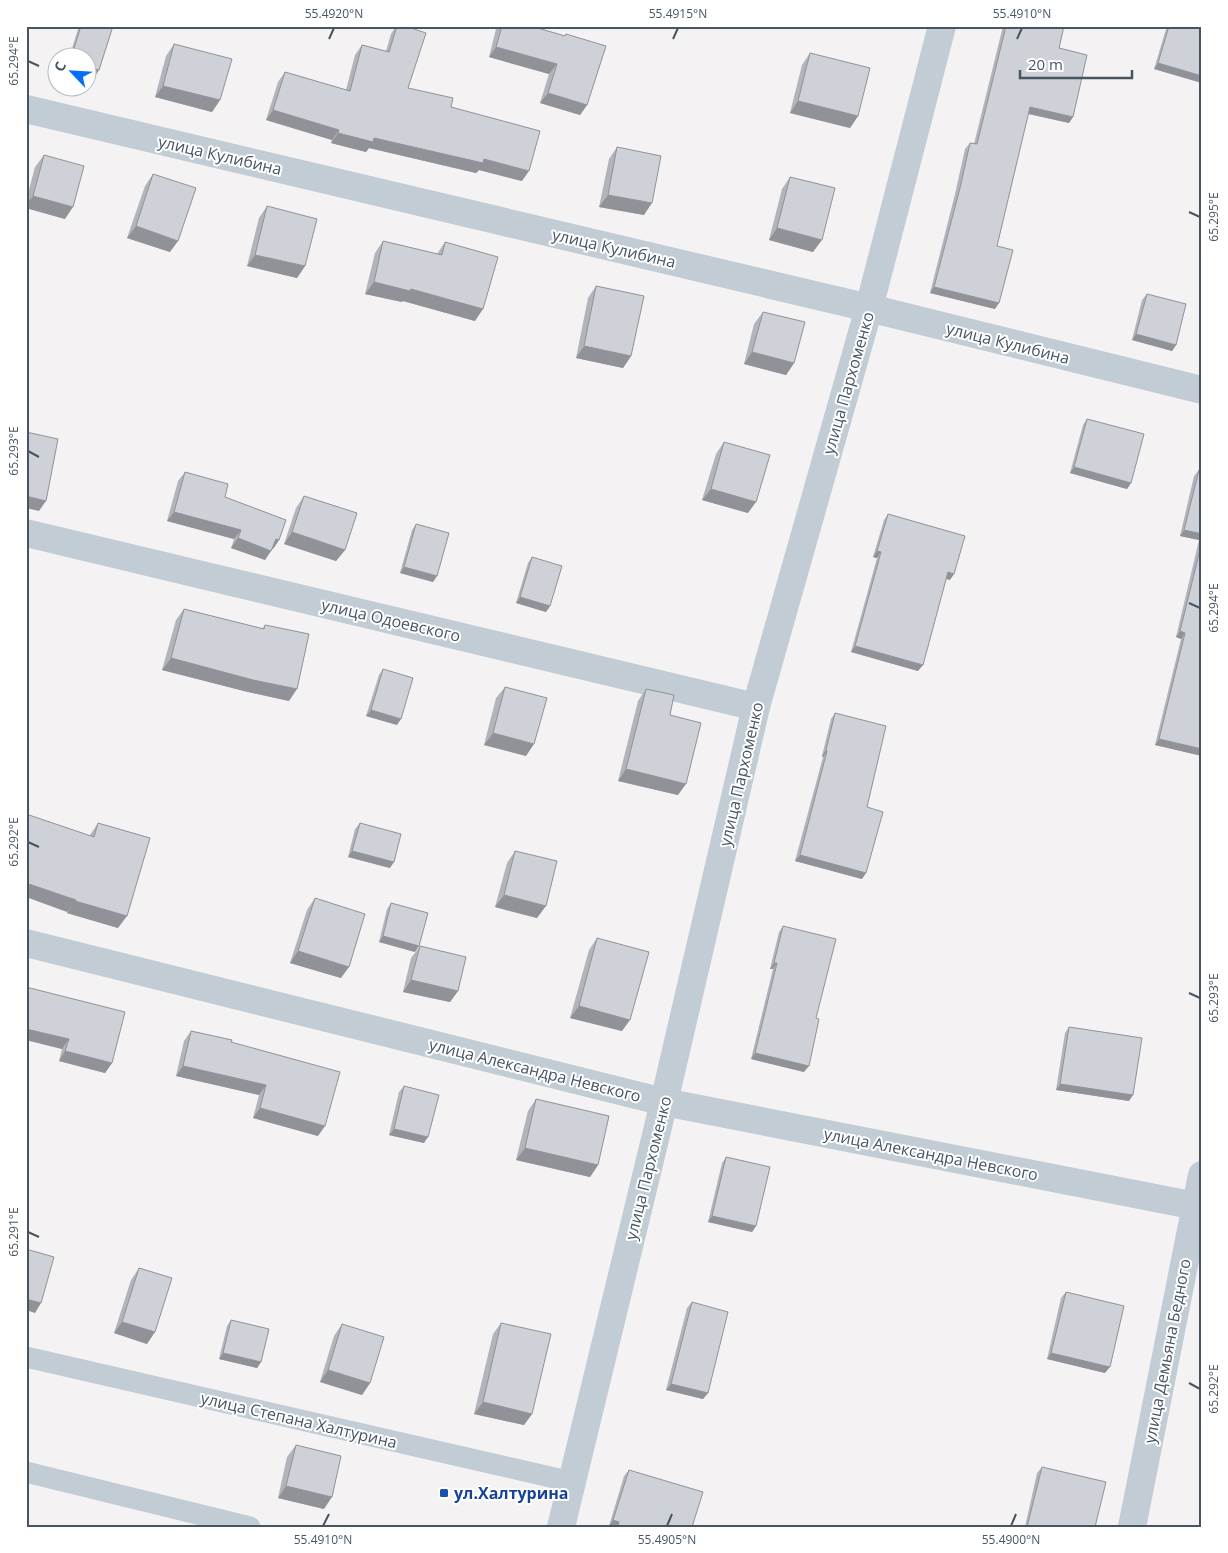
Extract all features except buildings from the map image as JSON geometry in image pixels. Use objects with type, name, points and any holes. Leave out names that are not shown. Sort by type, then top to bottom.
[{"type":"street","name":"улица Пархоменко","points":[[561,1527],[664,1102],[756,707],[869,308],[942,26]]},
{"type":"street","name":"улица Кулибина","points":[[26,109],[869,308],[1202,390]]},
{"type":"street","name":"улица Одоевского","points":[[26,533],[756,707]]},
{"type":"street","name":"улица Александра Невского","points":[[26,943],[664,1102],[1196,1206]]},
{"type":"street","name":"улица Демьяна Бедного","points":[[1132,1527],[1202,1175]]},
{"type":"lane","name":"улица Степана Халтурина","points":[[26,1358],[572,1482]]},
{"type":"lane","points":[[26,1472],[250,1527]]},
{"type":"place","name":"ул.Халтурина","points":[[444,1493]]}]
